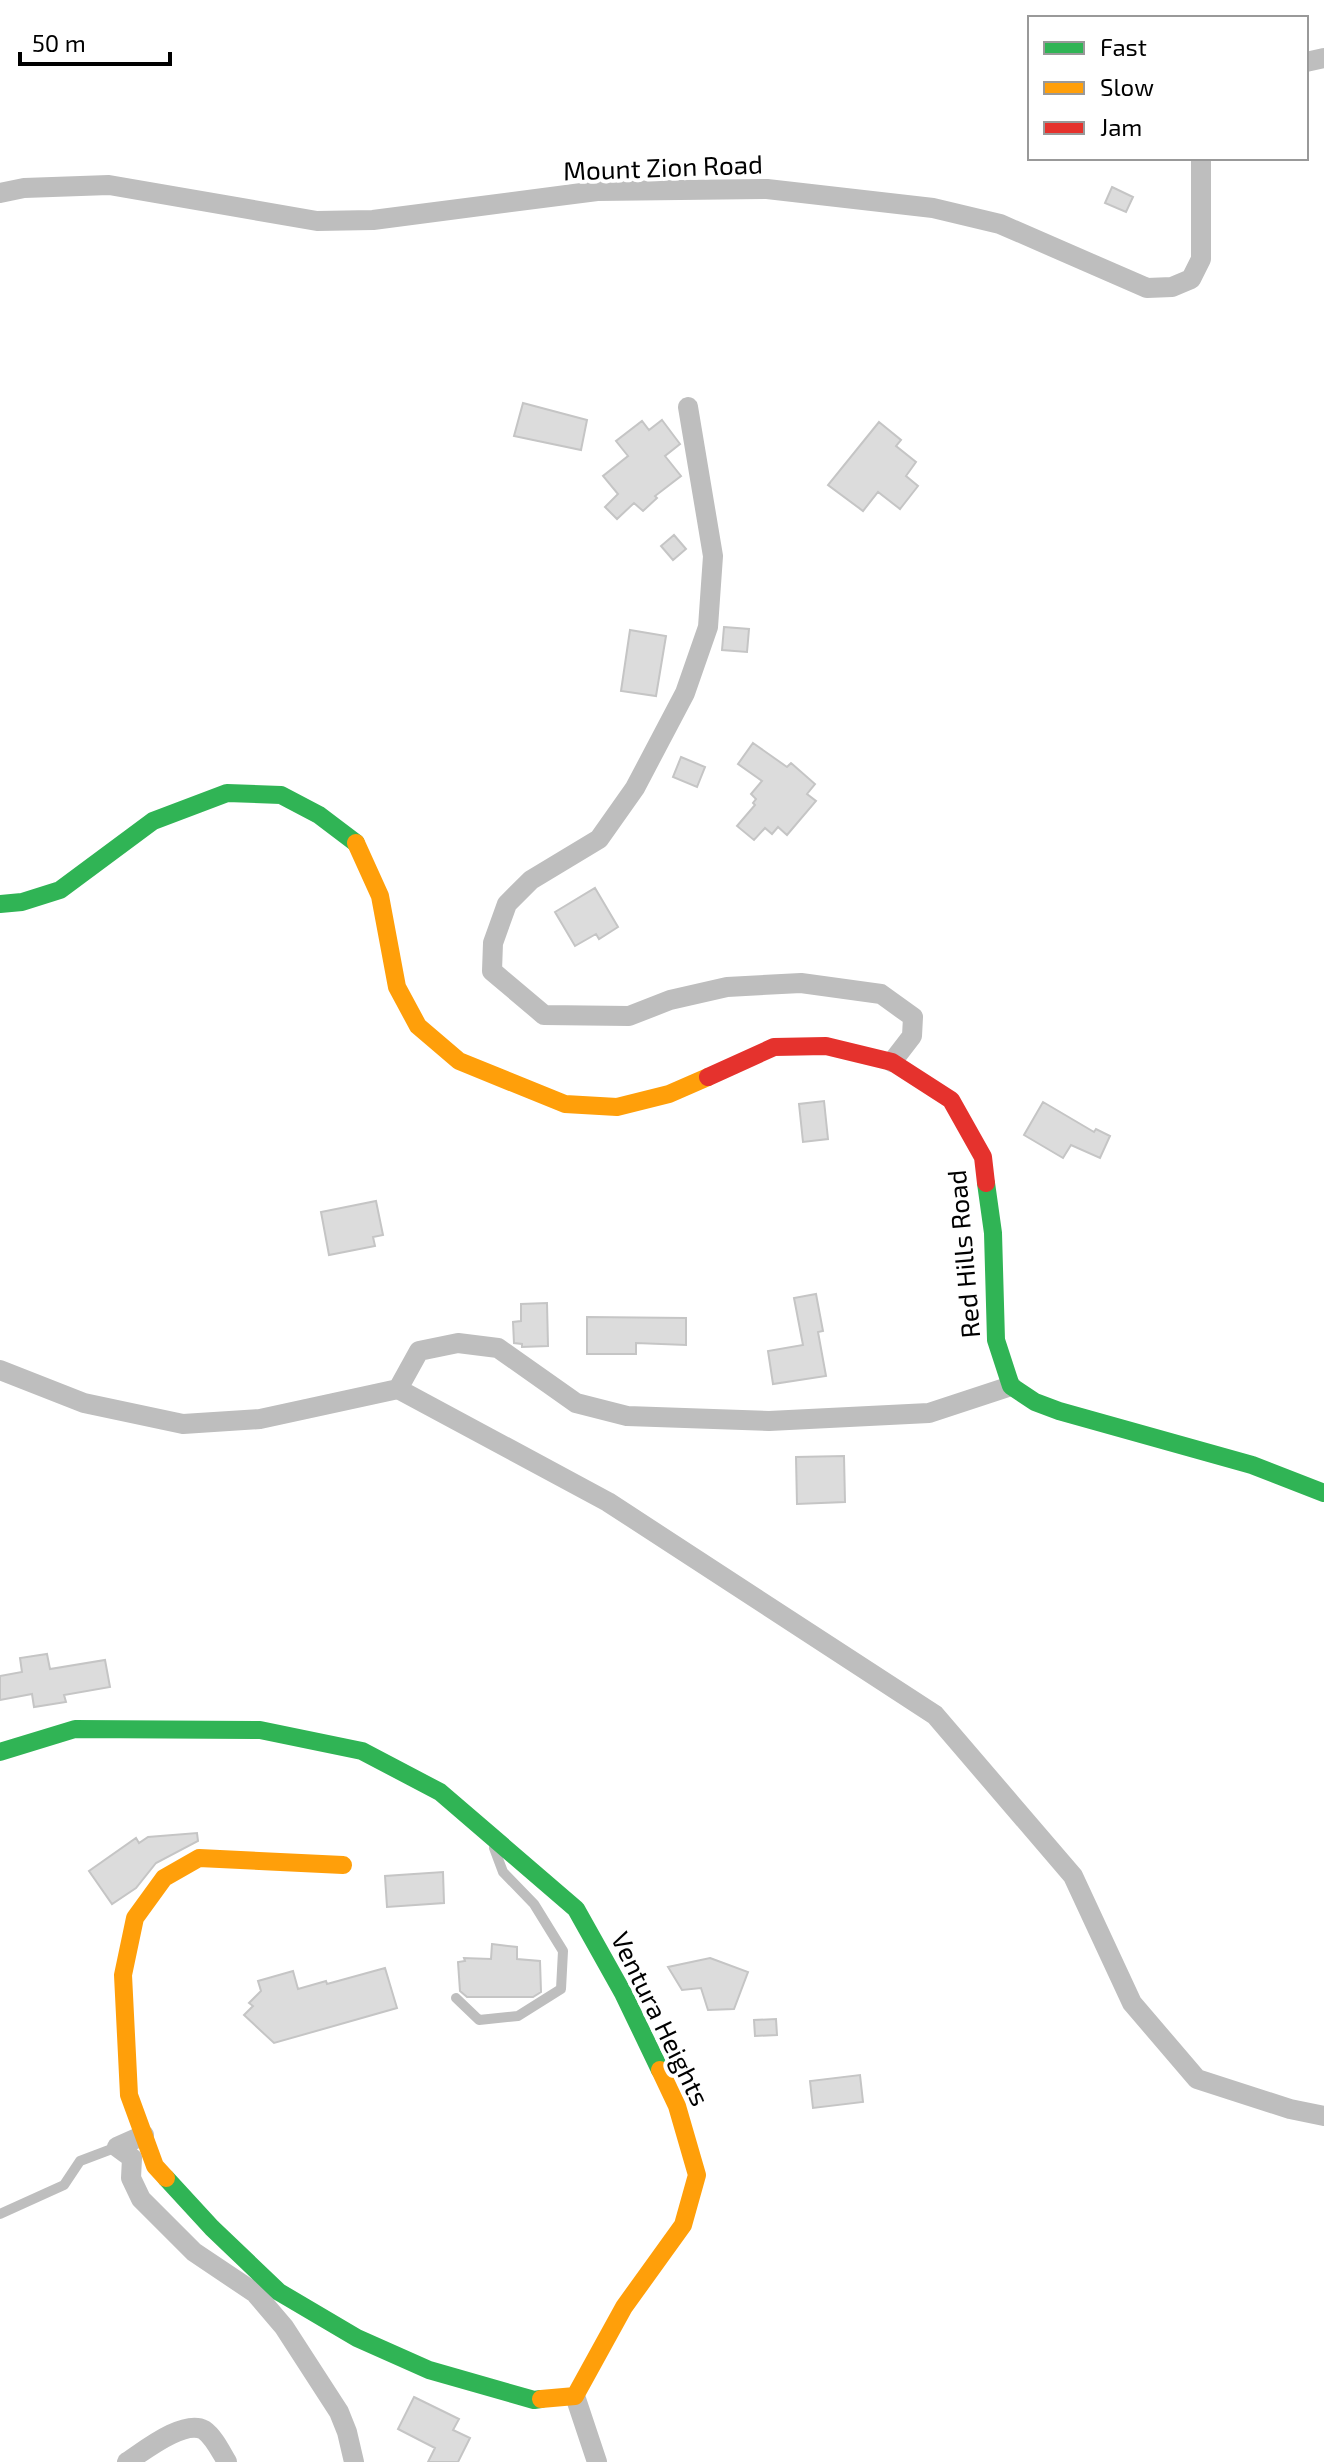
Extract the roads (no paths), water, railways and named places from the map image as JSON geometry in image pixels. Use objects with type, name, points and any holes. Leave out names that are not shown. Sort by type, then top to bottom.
[{"type":"street","name":"Mount Zion Road","points":[[0,193],[24,188],[109,185],[317,221],[373,220],[597,191],[767,189],[933,208],[1000,224],[1147,288],[1172,287],[1191,279],[1201,259],[1201,160]]},
{"type":"street","points":[[688,407],[713,556],[708,627],[685,693],[635,788],[599,839],[531,880],[507,904],[493,943],[492,971],[544,1015],[629,1016],[670,1000],[727,987],[801,983],[881,994],[913,1017],[912,1036],[892,1062]]},
{"type":"street","name":"Red Hills Road","points":[[0,904],[22,902],[60,890],[153,821],[227,793],[281,795],[319,815],[358,845],[380,896],[397,987],[418,1026],[459,1061],[565,1104],[617,1107],[669,1094],[774,1047],[826,1046],[892,1062],[951,1100],[983,1157],[993,1233],[996,1340],[1011,1386]]},
{"type":"street","points":[[398,1389],[419,1351],[458,1343],[498,1348],[576,1403],[627,1416],[769,1421],[929,1413],[1011,1386],[1035,1402],[1059,1411],[1252,1465],[1324,1493]]},
{"type":"street","points":[[0,1370],[84,1403],[183,1424],[260,1419],[398,1389],[608,1502],[935,1715],[1073,1876],[1132,2003],[1197,2079],[1290,2109],[1324,2116]]},
{"type":"street","name":"Ventura Heights","points":[[0,1752],[75,1729],[260,1730],[362,1751],[440,1792],[576,1909],[623,1993],[677,2106],[697,2175],[683,2225],[624,2307],[575,2396]]},
{"type":"street","points":[[343,1865],[199,1858],[164,1878],[135,1918],[123,1975],[129,2095],[155,2166],[212,2228],[279,2292],[357,2338],[429,2370],[534,2400],[575,2396],[597,2462]]},
{"type":"street","points":[[144,2135],[117,2147],[132,2158],[131,2178],[141,2199],[194,2252],[255,2293],[284,2327],[339,2412],[354,2462]]},
{"type":"street","points":[[127,2462],[166,2437],[186,2428],[199,2428],[207,2432],[227,2462]]},
{"type":"lane","points":[[456,1998],[479,2020],[518,2016],[561,1989],[563,1951],[534,1904],[503,1872],[487,1831]]},
{"type":"lane","points":[[0,2214],[64,2185],[80,2161],[117,2147]]}]
